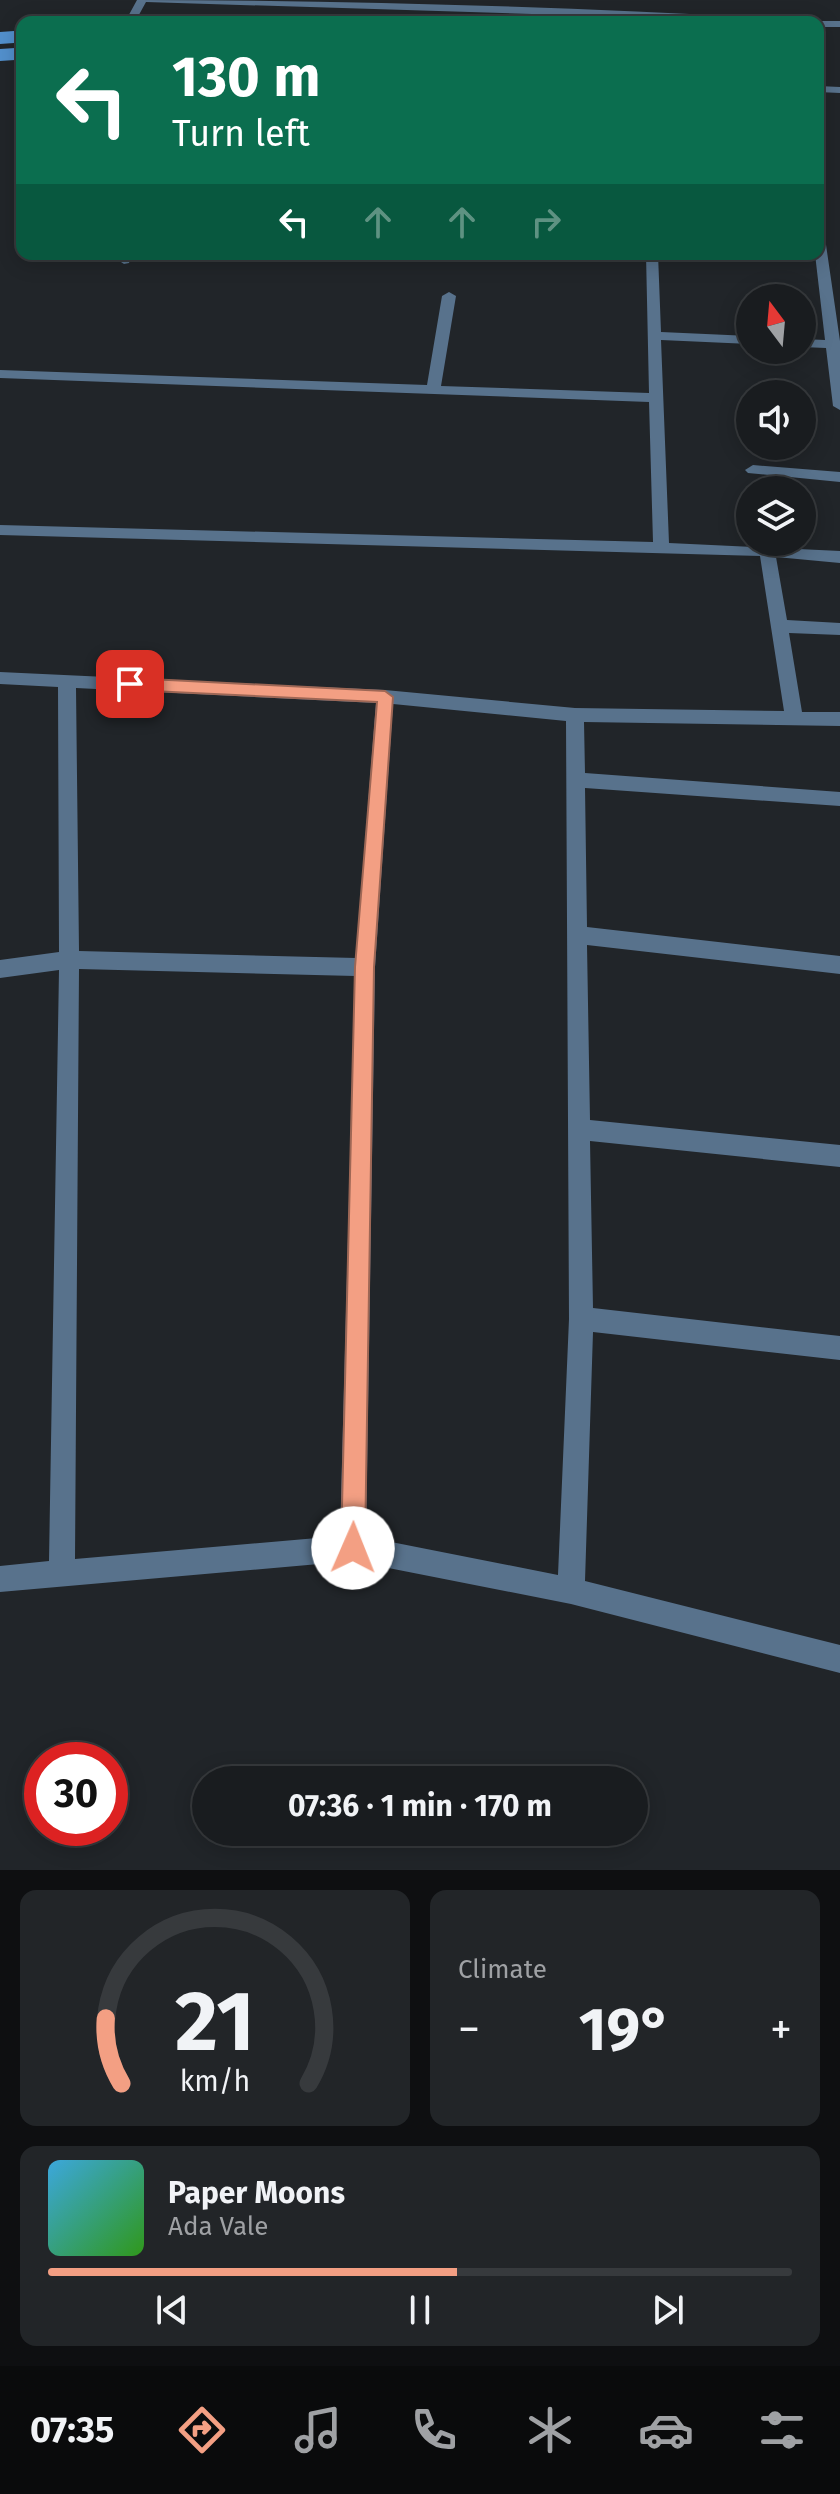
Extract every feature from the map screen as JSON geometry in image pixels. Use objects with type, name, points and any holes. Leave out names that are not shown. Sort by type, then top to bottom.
[{"type":"street","points":[[145,0],[485,16],[544,6],[627,16]]},
{"type":"street","points":[[824,253],[840,406]]},
{"type":"street","points":[[652,260],[661,548]]},
{"type":"street","points":[[433,390],[449,296]]},
{"type":"street","points":[[656,336],[736,339]]},
{"type":"street","points":[[816,344],[836,345]]},
{"type":"street","points":[[0,374],[656,398]]},
{"type":"street","points":[[753,470],[840,477]]},
{"type":"street","points":[[0,530],[736,550]]},
{"type":"street","points":[[816,555],[840,557]]},
{"type":"street","points":[[768,556],[794,717]]},
{"type":"street","points":[[779,626],[840,629]]},
{"type":"street","points":[[0,678],[385,697],[575,715],[840,719]]},
{"type":"street","points":[[62,1574],[69,960],[67,681]]},
{"type":"street","points":[[353,1548],[365,967],[385,697]]},
{"type":"street","points":[[571,1591],[581,1319],[575,715]]},
{"type":"street","points":[[576,780],[840,799]]},
{"type":"street","points":[[577,935],[840,965]]},
{"type":"street","points":[[0,969],[69,960],[365,967]]},
{"type":"street","points":[[579,1129],[840,1156]]},
{"type":"street","points":[[581,1319],[840,1348]]},
{"type":"street","points":[[0,1579],[353,1548],[571,1591],[840,1659]]},
{"type":"building","points":[[14,31],[14,43],[0,44],[0,32]]},
{"type":"building","points":[[15,48],[15,60],[0,61],[0,49]]},
{"type":"route","points":[[130,684],[385,697],[365,967],[353,1548]]}]
